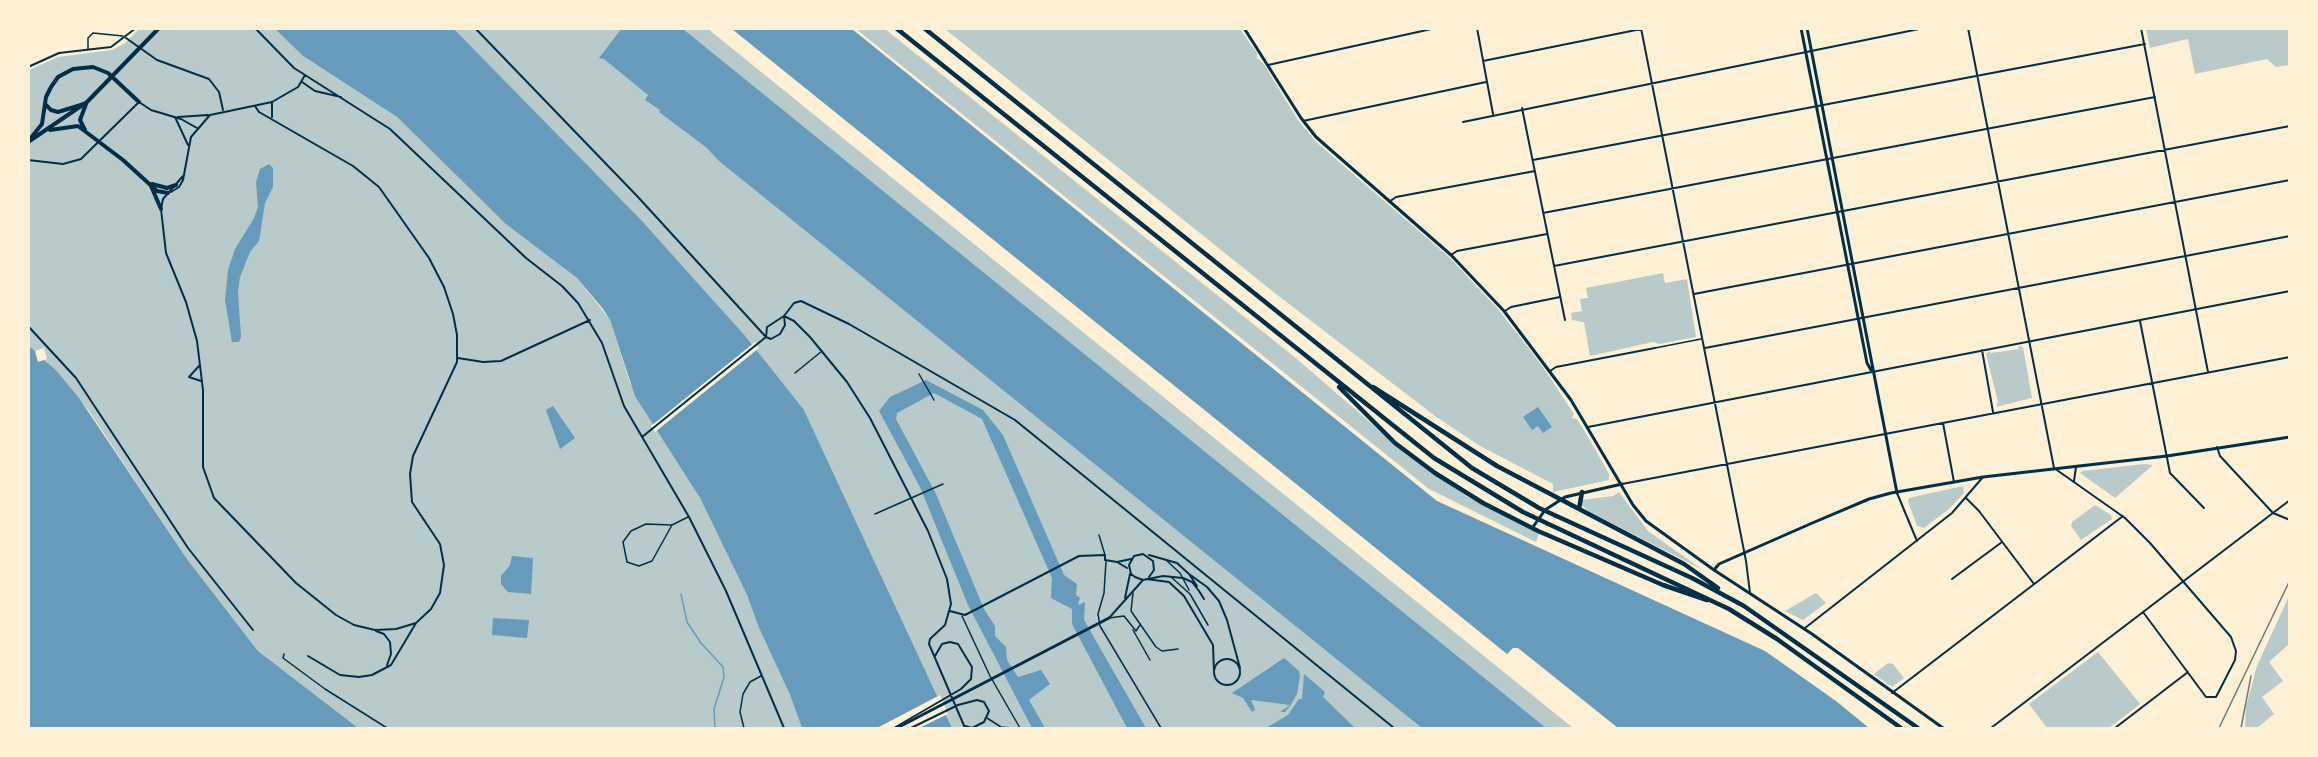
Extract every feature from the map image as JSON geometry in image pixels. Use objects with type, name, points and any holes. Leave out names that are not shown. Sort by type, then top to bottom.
[{"type":"highway","points":[[896,28],[1434,458],[1532,516],[1721,605],[1777,639],[1901,729]]},
{"type":"highway","points":[[924,28],[1472,468],[1539,508],[1692,578],[1737,602]]},
{"type":"highway","points":[[1323,370],[1391,439],[1426,466],[1477,499],[1533,528],[1663,585],[1721,605]]},
{"type":"highway","points":[[1359,378],[1497,466],[1684,564],[1918,729]]},
{"type":"highway","points":[[1579,509],[1582,492]]},
{"type":"main road","points":[[28,141],[48,131],[87,102],[159,28]]},
{"type":"main road","points":[[28,141],[42,126],[45,103],[51,87],[63,74],[78,67],[99,68],[111,75],[139,102]]},
{"type":"main road","points":[[45,103],[51,110],[58,112],[87,102]]},
{"type":"main road","points":[[86,130],[80,120],[87,102]]},
{"type":"main road","points":[[48,131],[74,124],[86,130],[157,191],[168,193]]},
{"type":"main road","points":[[149,183],[167,188],[176,185]]},
{"type":"main road","points":[[149,183],[161,209]]},
{"type":"street","points":[[28,66],[60,53],[111,47],[126,38],[136,28]]},
{"type":"street","points":[[255,28],[305,75],[390,129],[526,258],[566,290],[590,320],[605,350],[621,399],[689,517],[726,591],[784,729]]},
{"type":"street","points":[[476,28],[638,197],[766,338]]},
{"type":"street","points":[[1244,28],[1303,121],[1323,145],[1451,255],[1504,312],[1550,370],[1648,523],[1804,629],[1943,729]]},
{"type":"street","points":[[1268,65],[1436,28]]},
{"type":"street","points":[[1477,28],[1493,114]]},
{"type":"street","points":[[1483,61],[1646,28]]},
{"type":"street","points":[[1802,28],[1867,363],[1872,370]]},
{"type":"street","points":[[1808,28],[1873,362],[1872,370],[1884,433],[1897,493],[1917,541]]},
{"type":"street","points":[[1463,122],[1522,108],[1924,28]]},
{"type":"street","points":[[1968,28],[2054,468],[2122,516],[2183,581],[2231,637],[2235,660],[2219,693],[2211,699],[2206,697],[2143,612]]},
{"type":"street","points":[[2141,28],[2208,372]]},
{"type":"street","points":[[1641,29],[1745,554],[1750,593]]},
{"type":"street","points":[[88,49],[88,38],[93,33],[126,38],[157,60],[209,78],[219,92],[223,110]]},
{"type":"street","points":[[1533,160],[2145,44]]},
{"type":"street","points":[[175,117],[210,115],[223,110],[272,102],[302,81],[305,75]]},
{"type":"street","points":[[302,81],[319,92],[344,98]]},
{"type":"street","points":[[1303,121],[1486,82]]},
{"type":"street","points":[[319,92],[322,84]]},
{"type":"street","points":[[1543,213],[2155,97]]},
{"type":"street","points":[[28,160],[63,164],[81,159],[139,102],[197,129]]},
{"type":"street","points":[[272,102],[270,111],[272,118]]},
{"type":"street","points":[[255,106],[353,166],[387,197],[429,258],[444,287],[455,324],[458,358],[424,430],[411,464],[409,482],[412,502],[440,544],[444,565],[440,593],[431,609],[416,623],[391,665],[387,665],[372,675],[351,677],[334,673],[308,656]]},
{"type":"street","points":[[1522,108],[1565,320]]},
{"type":"street","points":[[168,193],[179,187],[189,147],[197,129],[210,115]]},
{"type":"street","points":[[175,117],[189,147]]},
{"type":"street","points":[[1554,266],[2289,126]]},
{"type":"street","points":[[1389,202],[1396,196],[1535,171]]},
{"type":"street","points":[[183,176],[168,193],[161,209],[166,253],[191,316],[200,364],[203,467],[214,498],[312,597],[346,621],[384,634],[390,642],[391,650],[387,665]]},
{"type":"street","points":[[1694,294],[2289,180]]},
{"type":"street","points":[[1451,255],[1457,251],[1548,234]]},
{"type":"street","points":[[1705,348],[2289,236]]},
{"type":"street","points":[[1588,427],[1872,370],[2289,291]]},
{"type":"street","points":[[1504,312],[1511,307],[1560,297]]},
{"type":"street","points":[[766,338],[767,327],[784,316],[798,301],[830,314],[1015,420],[1395,729]]},
{"type":"street","points":[[642,437],[761,341],[780,334],[785,325],[784,316]]},
{"type":"street","points":[[784,316],[802,328],[822,351],[870,418],[914,498],[947,579],[950,611],[945,625],[929,641],[934,659],[965,729]]},
{"type":"street","points":[[458,358],[483,362],[501,361],[590,320]]},
{"type":"street","points":[[2139,320],[2170,473],[2204,508]]},
{"type":"street","points":[[28,326],[76,378],[188,548],[253,630]]},
{"type":"street","points":[[1550,370],[1703,339]]},
{"type":"street","points":[[1982,350],[1993,412]]},
{"type":"street","points":[[795,373],[822,351]]},
{"type":"street","points":[[1533,528],[1543,513],[1560,499],[1582,492],[2289,357]]},
{"type":"street","points":[[200,364],[189,377],[202,381]]},
{"type":"street","points":[[919,374],[934,400]]},
{"type":"street","points":[[1943,422],[1954,482]]},
{"type":"street","points":[[1714,570],[1719,564],[1869,499],[1983,477],[2167,456],[2289,437]]},
{"type":"street","points":[[2217,447],[2220,456],[2272,513],[2289,520]]},
{"type":"street","points":[[2074,481],[2073,472],[2078,466]]},
{"type":"street","points":[[1804,629],[1917,541],[1966,498],[1983,477]]},
{"type":"street","points":[[875,514],[943,484]]},
{"type":"street","points":[[1966,498],[2034,584]]},
{"type":"street","points":[[1991,729],[2289,500]]},
{"type":"street","points":[[1892,693],[2122,516]]},
{"type":"street","points":[[672,525],[652,561],[639,566],[627,562],[623,542],[631,531],[646,524],[672,525],[689,517]]},
{"type":"street","points":[[1100,535],[1106,560],[1104,593],[1098,614],[1100,626],[1161,729]]},
{"type":"street","points":[[1952,579],[2002,542]]},
{"type":"street","points":[[1117,562],[1131,559],[1138,554],[1162,557],[1177,563],[1213,593],[1224,610],[1240,668],[1239,679],[1230,685],[1219,683],[1214,672],[1213,645],[1184,596],[1169,582],[1131,574]]},
{"type":"street","points":[[950,611],[963,615],[1083,555],[1105,555]]},
{"type":"street","points":[[895,729],[1108,618],[1146,578],[1154,565],[1147,555]]},
{"type":"street","points":[[1162,557],[1183,578],[1208,625]]},
{"type":"street","points":[[1124,601],[1131,574],[1129,569],[1131,559]]},
{"type":"street","points":[[1106,560],[1117,562],[1129,569]]},
{"type":"street","points":[[1189,574],[1204,599]]},
{"type":"street","points":[[1146,578],[1162,576],[1183,578],[1192,582],[1199,591]]},
{"type":"street","points":[[1162,576],[1177,580],[1190,594]]},
{"type":"street","points":[[1135,589],[1130,607],[1140,624],[1159,650],[1178,649]]},
{"type":"street","points":[[963,615],[990,676],[1020,729]]},
{"type":"street","points":[[1108,618],[1127,618],[1150,660]]},
{"type":"street","points":[[375,630],[396,629],[416,623]]},
{"type":"street","points":[[1133,629],[1139,630],[1140,624]]},
{"type":"street","points":[[895,729],[965,687],[972,676],[969,661],[960,646],[950,642],[940,646],[934,659]]},
{"type":"street","points":[[284,654],[283,658],[325,689],[387,729]]},
{"type":"street","points":[[1214,672],[1219,662],[1227,658],[1235,661],[1240,668]]},
{"type":"street","points":[[2115,729],[2188,672]]},
{"type":"street","points":[[744,729],[740,712],[743,694],[750,682],[762,676]]},
{"type":"street","points":[[911,729],[967,702],[981,701],[987,707],[987,718]]},
{"type":"street","points":[[962,723],[972,728],[987,718]]},
{"type":"street","points":[[987,718],[1001,727],[1012,729]]},
{"type":"shaded area","points":[[139,29],[275,29],[303,56],[397,117],[506,223],[577,278],[610,320],[630,383],[700,498],[747,595],[802,728],[357,728],[258,651],[187,559],[89,411],[56,370],[44,360],[47,359],[44,348],[35,351],[29,345],[29,70],[58,57],[112,50],[125,43]]},
{"type":"shaded area","points":[[454,29],[708,29],[1573,728],[952,728],[804,410],[538,115]]},
{"type":"shaded area","points":[[856,29],[885,29],[1297,359],[1403,451],[1466,496],[1539,534],[1536,542],[1429,489]]},
{"type":"shaded area","points":[[945,29],[1240,29],[1298,120],[1316,142],[1449,257],[1498,309],[1543,367],[1574,414],[1572,418],[1577,419],[1587,435],[1609,474],[1609,480],[1553,492],[1553,484],[1480,446],[1435,416],[1276,294]]},
{"type":"shaded area","points":[[2146,29],[2289,29],[2289,65],[2276,67],[2267,59],[2195,74],[2188,39],[2150,48]]},
{"type":"shaded area","points":[[1663,273],[1665,283],[1687,279],[1696,337],[1659,344],[1653,342],[1590,356],[1584,322],[1572,320],[1571,313],[1582,311],[1580,299],[1588,298],[1586,288]]},
{"type":"shaded area","points":[[2018,346],[2023,347],[2032,398],[1996,407],[1998,402],[1986,354],[1989,351],[1991,353],[2019,349]]},
{"type":"shaded area","points":[[2153,465],[2115,498],[2080,473],[2082,471]]},
{"type":"shaded area","points":[[1963,486],[1964,493],[1949,509],[1924,528],[1917,526],[1909,498]]},
{"type":"shaded area","points":[[1619,492],[1648,531],[1703,570],[1588,511],[1581,504],[1582,500],[1613,496]]},
{"type":"shaded area","points":[[2095,505],[2111,515],[2112,519],[2081,540],[2071,526],[2072,522]]},
{"type":"shaded area","points":[[1816,593],[1826,603],[1803,620],[1785,611]]},
{"type":"shaded area","points":[[2289,596],[2289,644],[2269,662],[2283,681],[2262,697],[2274,714],[2257,728],[2245,728],[2246,707],[2257,666]]},
{"type":"shaded area","points":[[2098,652],[2140,704],[2109,728],[2047,728],[2029,704]]},
{"type":"shaded area","points":[[1888,663],[1893,664],[1904,678],[1892,687],[1874,674]]},
{"type":"water","points":[[622,28],[683,29],[1546,728],[1422,728],[645,100],[648,95],[604,59],[599,58]]},
{"type":"water","points":[[275,29],[454,29],[641,220],[746,337],[804,410],[952,728],[802,728],[747,595],[700,498],[635,396],[610,320],[603,309],[577,278],[506,224],[397,117],[303,56]]},
{"type":"water","points":[[732,29],[852,29],[1437,501],[1765,651],[1836,701],[1869,728],[1618,728],[1518,648],[1513,648],[1507,654]]},
{"type":"water","points":[[269,164],[273,168],[273,187],[265,203],[259,241],[250,252],[240,277],[238,292],[241,337],[239,342],[232,342],[225,300],[228,270],[235,249],[258,207],[256,182],[260,169]]},
{"type":"water","points":[[28,345],[35,351],[38,362],[44,360],[56,370],[79,398],[187,559],[258,651],[358,728],[29,728]]},
{"type":"water","points":[[926,380],[983,410],[1003,435],[1064,575],[1077,584],[1076,595],[1080,598],[1078,605],[1085,602],[1084,620],[1146,728],[1127,728],[1072,624],[1072,609],[1051,598],[1052,578],[982,419],[934,393],[897,413],[896,419],[936,494],[984,609],[995,626],[995,636],[1006,647],[1007,660],[1018,677],[1041,670],[1050,684],[1029,700],[1045,728],[1032,728],[968,605],[920,487],[879,411],[890,397]]},
{"type":"water","points":[[553,406],[575,438],[560,449],[546,410]]},
{"type":"water","points":[[1538,407],[1552,427],[1543,433],[1538,426],[1532,430],[1523,417]]},
{"type":"water","points":[[512,556],[533,558],[531,594],[508,592],[501,584],[501,576],[510,565]]},
{"type":"water","points":[[493,618],[529,620],[527,638],[492,635]]},
{"type":"water","points":[[1284,658],[1299,671],[1300,676],[1297,694],[1290,706],[1285,712],[1280,712],[1290,705],[1251,700],[1255,710],[1252,712],[1243,698],[1232,693]]},
{"type":"water","points":[[1304,674],[1325,692],[1323,697],[1355,728],[1266,728],[1288,715],[1299,699],[1302,699]]},
{"type":"pier","points":[[755,342],[759,348],[655,432],[651,426]]},
{"type":"pier","points":[[940,695],[948,714],[919,728],[877,728]]},
{"type":"waterway","points":[[681,594],[687,622],[701,643],[723,667],[724,677],[714,709],[715,728]]},
{"type":"railway","points":[[2219,728],[2290,580]]},
{"type":"railway","points":[[2241,728],[2251,676]]}]
